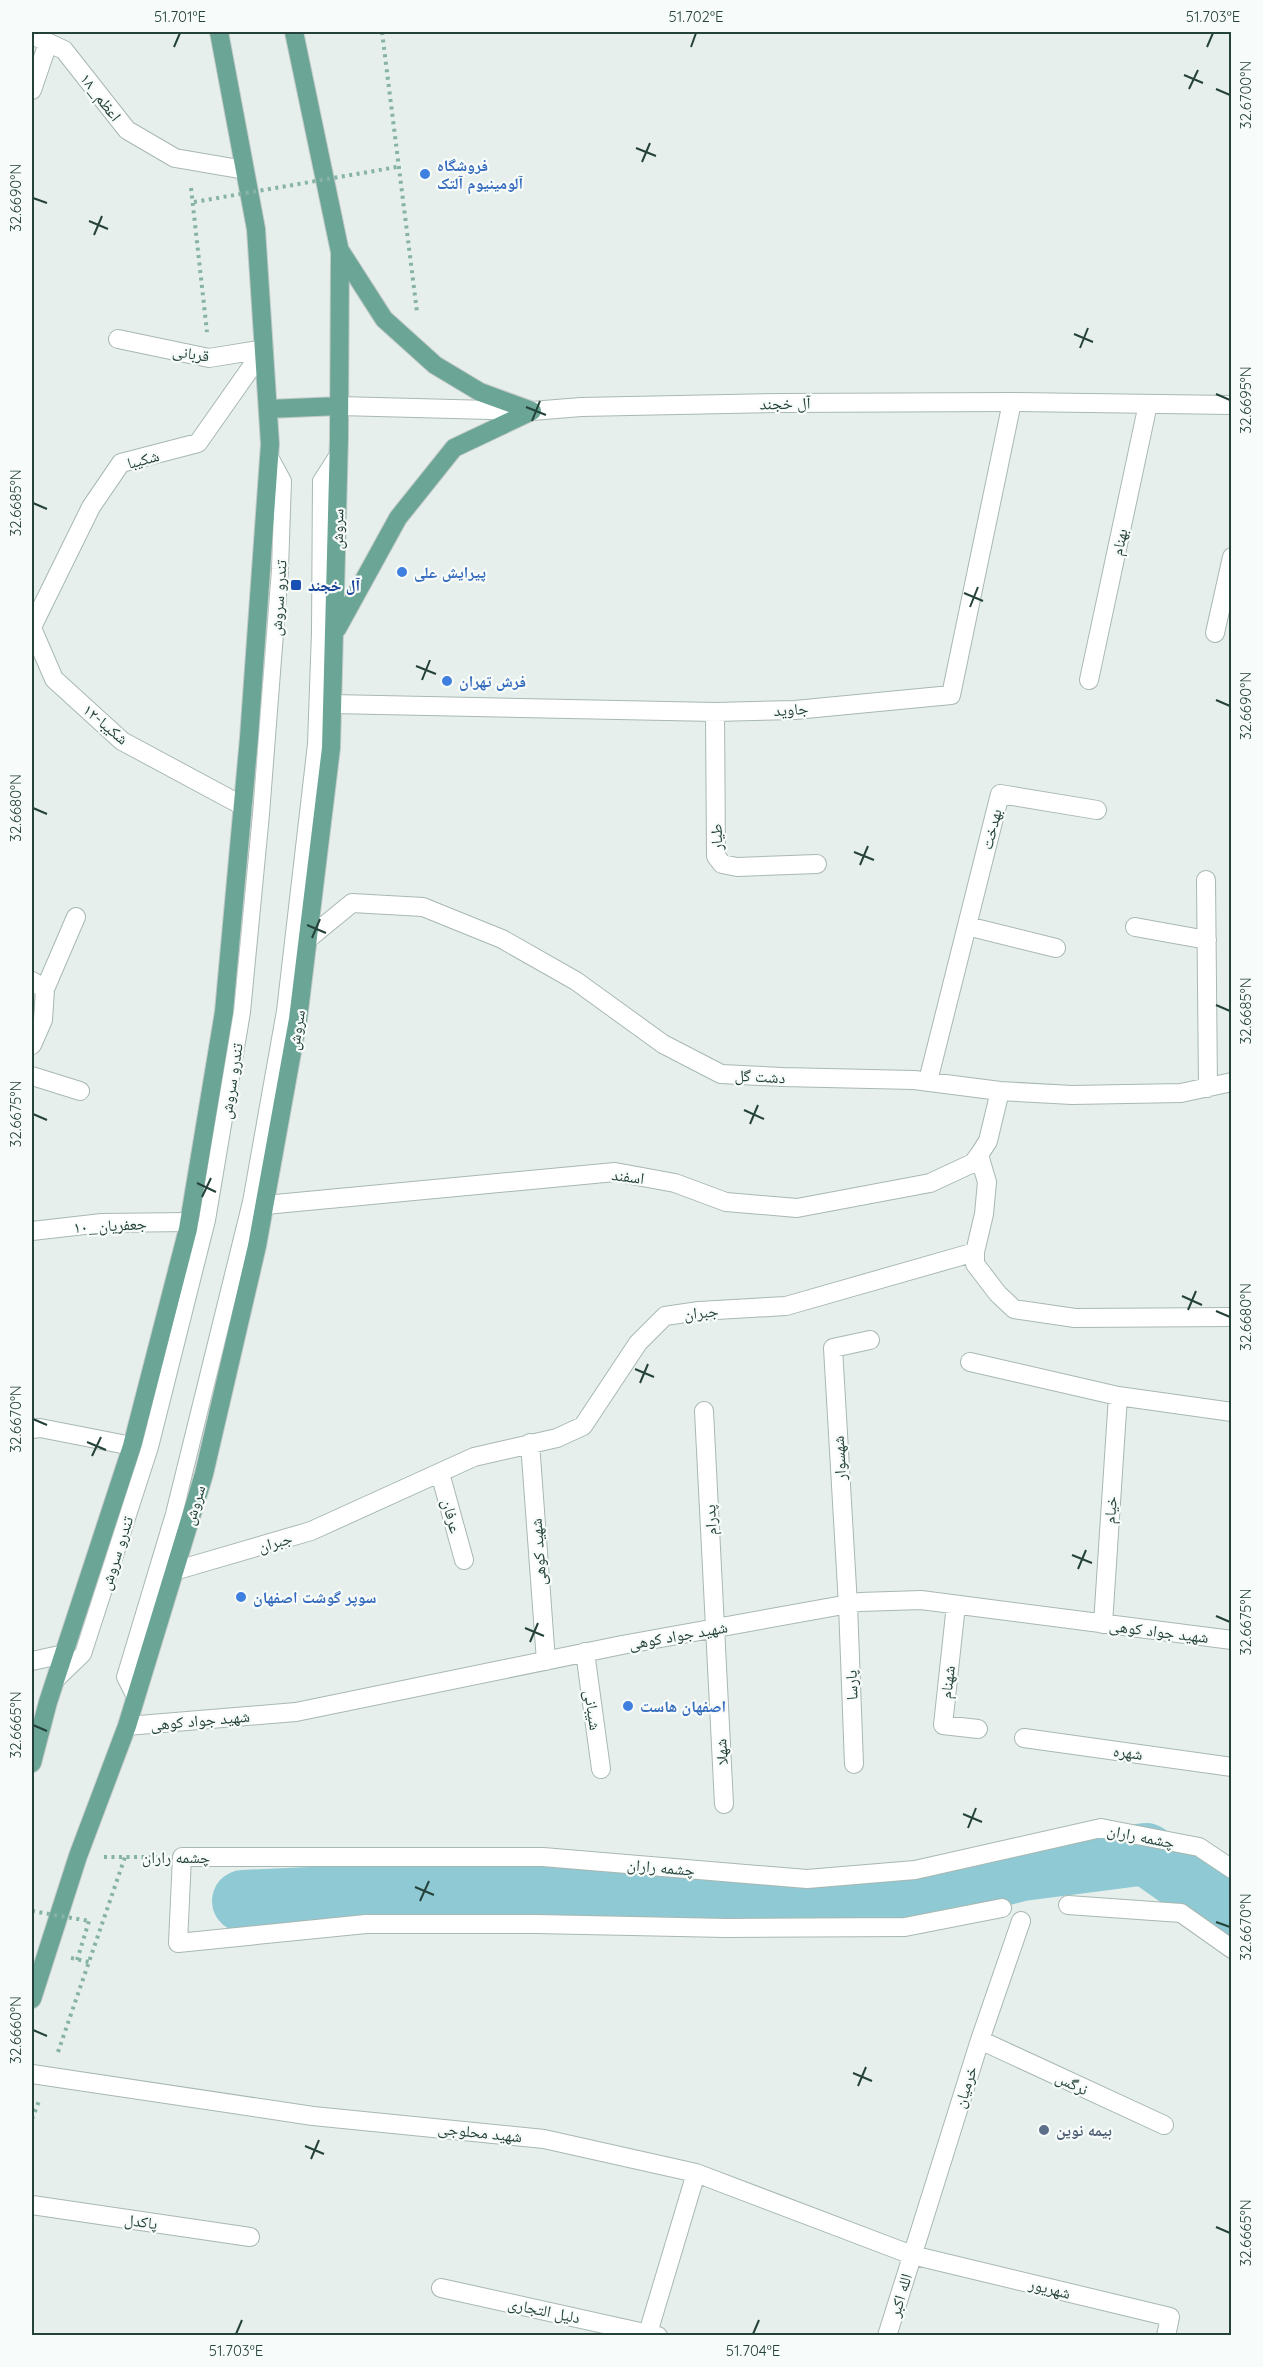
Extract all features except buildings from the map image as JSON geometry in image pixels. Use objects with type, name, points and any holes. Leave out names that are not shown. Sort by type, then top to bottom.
[{"type":"main road","points":[[32,1743],[55,1682],[132,1446],[189,1222],[224,1012],[243,806],[269,455],[256,229],[219,32]]},
{"type":"main road","name":"سروش","points":[[32,1999],[78,1856],[136,1699],[204,1474],[265,1205],[298,1020],[331,748],[339,453],[340,252],[294,32]]},
{"type":"main road","points":[[340,252],[384,319],[435,365],[480,392],[532,411]]},
{"type":"main road","points":[[268,409],[339,406]]},
{"type":"main road","points":[[334,633],[398,518],[454,448],[532,411]]},
{"type":"main road","points":[[32,1763],[48,1702]]},
{"type":"street","name":"۱۸_اعظم","points":[[40,39],[64,50],[127,130],[175,158],[245,170]]},
{"type":"street","points":[[32,90],[40,39]]},
{"type":"street","name":"قربانی","points":[[118,339],[209,358],[264,349]]},
{"type":"street","name":"شکیبا","points":[[32,628],[91,507],[121,463],[198,443],[264,349]]},
{"type":"street","name":"آل خجند","points":[[339,406],[532,411],[581,407],[1012,402],[1232,405]]},
{"type":"street","name":"جاوید","points":[[332,704],[715,712],[795,710],[951,695],[1012,402]]},
{"type":"street","name":"بهنام","points":[[1089,680],[1148,404]]},
{"type":"street","points":[[1215,633],[1232,557]]},
{"type":"street","name":"۱۲-شکیبا","points":[[32,628],[54,679],[122,741],[243,806]]},
{"type":"street","name":"طیار","points":[[715,712],[716,856],[722,864],[737,867],[817,864]]},
{"type":"street","name":"بهدخت","points":[[928,1081],[1000,794],[1098,810]]},
{"type":"street","points":[[1206,880],[1208,1088]]},
{"type":"street","name":"دشت گل","points":[[308,939],[352,903],[423,907],[502,939],[576,981],[663,1044],[721,1074],[928,1081],[1000,1091],[1083,1095],[1180,1093],[1232,1082]]},
{"type":"street","points":[[32,1045],[43,1020],[38,985],[76,917]]},
{"type":"street","points":[[967,926],[1056,948]]},
{"type":"street","points":[[1136,927],[1207,940]]},
{"type":"street","points":[[32,1076],[80,1091]]},
{"type":"street","points":[[1000,1091],[988,1141],[979,1155],[987,1182],[984,1214],[975,1252],[975,1264],[998,1294],[1014,1309],[1075,1318],[1232,1317]]},
{"type":"street","name":"اسفند","points":[[265,1205],[615,1172],[675,1184],[726,1202],[797,1208],[930,1183],[973,1163],[979,1155]]},
{"type":"street","name":"۱۰_جعفریان","points":[[32,1231],[102,1223],[189,1222]]},
{"type":"street","name":"جبران","points":[[174,1571],[311,1531],[474,1457],[557,1438],[583,1426],[638,1343],[665,1316],[699,1311],[786,1306],[975,1252]]},
{"type":"street","name":"شهسوار","points":[[848,1605],[833,1348],[870,1340]]},
{"type":"street","points":[[970,1362],[1118,1396],[1232,1412]]},
{"type":"street","name":"خیام","points":[[1102,1624],[1118,1396]]},
{"type":"street","name":"پدرام","points":[[704,1411],[715,1628]]},
{"type":"street","points":[[32,1429],[40,1428],[132,1446]]},
{"type":"street","name":"شهید کوهی","points":[[530,1443],[546,1661]]},
{"type":"street","name":"عرفان","points":[[440,1473],[464,1560]]},
{"type":"street","name":"شهید جواد کوهی","points":[[127,1726],[296,1712],[585,1652],[860,1602],[921,1600],[1232,1640]]},
{"type":"street","name":"پارسا","points":[[848,1605],[854,1764]]},
{"type":"street","name":"شهنام","points":[[956,1605],[943,1725],[978,1729]]},
{"type":"street","name":"شهلا","points":[[715,1628],[724,1804]]},
{"type":"street","name":"شیبانی","points":[[585,1652],[601,1768]]},
{"type":"street","points":[[32,1661],[64,1654]]},
{"type":"street","name":"شهره","points":[[1024,1738],[1232,1767]]},
{"type":"street","name":"چشمه راران","points":[[182,1857],[543,1857],[807,1879],[915,1870],[1101,1828],[1199,1847],[1232,1869]]},
{"type":"street","points":[[182,1857],[178,1943],[366,1924],[536,1924],[726,1928],[905,1926],[1002,1908]]},
{"type":"street","points":[[1068,1905],[1181,1913],[1232,1949]]},
{"type":"street","name":"خرمیان","points":[[912,2255],[980,2040],[1021,1921]]},
{"type":"street","name":"نرگس","points":[[980,2040],[1164,2126]]},
{"type":"street","name":"شهید محلوجی","points":[[40,2075],[312,2116],[544,2139],[696,2173],[912,2255]]},
{"type":"street","name":"دلیل التجاری","points":[[441,2288],[653,2334],[696,2173]]},
{"type":"street","name":"پاکدل","points":[[32,2205],[250,2236]]},
{"type":"street","name":"الله اکبر","points":[[887,2336],[912,2255]]},
{"type":"street","name":"شهریور","points":[[912,2255],[1170,2317],[1166,2336]]},
{"type":"lane","points":[[136,1699],[125,1677],[174,1514],[225,1312],[251,1202],[285,1011],[316,744],[320,632],[321,481],[339,453]]},
{"type":"lane","name":"تندرو سروش","points":[[55,1682],[83,1654],[150,1446],[207,1220],[242,1012],[261,814],[280,569],[283,482],[269,455]]},
{"type":"path","points":[[382,32],[423,354]]},
{"type":"path","points":[[187,160],[194,202],[209,358]]},
{"type":"path","points":[[194,202],[398,167]]},
{"type":"path","name":"چشمه راران","points":[[78,1856],[182,1857]]},
{"type":"path","points":[[32,2120],[40,2075],[89,1962],[125,1857]]},
{"type":"path","points":[[32,1911],[89,1921],[77,1960],[89,1962]]},
{"type":"waterway","points":[[243,1901],[484,1890],[663,1900],[803,1903],[933,1892],[1022,1870],[1146,1854],[1232,1914]]},
{"type":"place","name":"فروشگاه آلومینیوم آلتک","points":[[425,174]]},
{"type":"place","name":"پیرایش علی","points":[[402,572]]},
{"type":"place","name":"آل خجند","points":[[296,585]]},
{"type":"place","name":"فرش تهران","points":[[447,681]]},
{"type":"place","name":"سوپر گوشت اصفهان","points":[[241,1597]]},
{"type":"place","name":"اصفهان هاست","points":[[628,1706]]},
{"type":"place","name":"بیمه نوین","points":[[1044,2130]]}]
